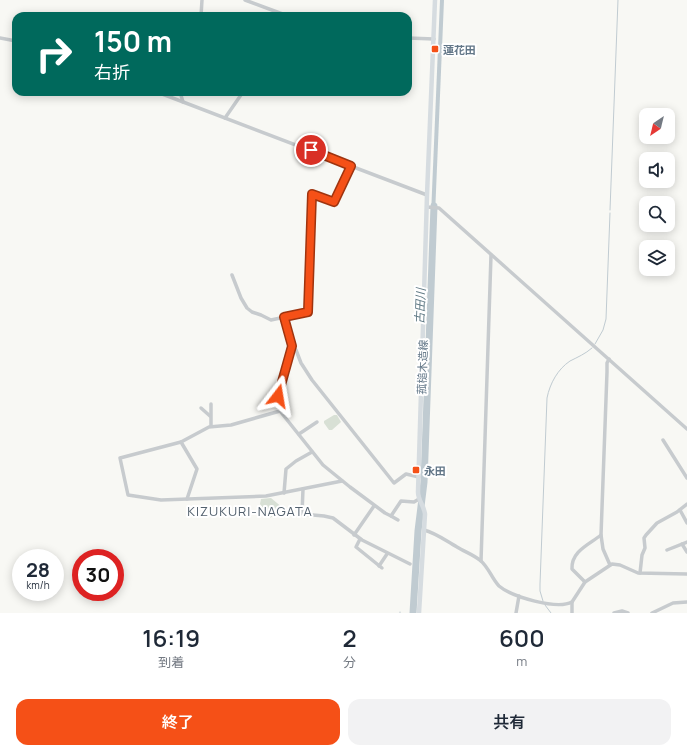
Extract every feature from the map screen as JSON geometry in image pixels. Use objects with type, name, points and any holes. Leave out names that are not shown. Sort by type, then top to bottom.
[{"type":"main road","name":"菰槌木造線","points":[[419,500],[428,207],[427,195],[435,0]]},
{"type":"main road","points":[[419,500],[424,508],[425,514],[419,613]]},
{"type":"street","points":[[201,12],[202,0]]},
{"type":"street","points":[[244,0],[277,12]]},
{"type":"street","points":[[0,38],[12,40]]},
{"type":"street","points":[[412,38],[434,39]]},
{"type":"street","points":[[167,96],[427,195]]},
{"type":"street","points":[[181,96],[183,102]]},
{"type":"street","points":[[225,118],[240,96]]},
{"type":"street","points":[[232,276],[241,298],[247,308],[252,312],[271,320],[308,312],[312,194],[334,202],[351,166]]},
{"type":"street","points":[[428,207],[438,207],[687,429]]},
{"type":"street","points":[[481,561],[491,255]]},
{"type":"street","points":[[284,317],[292,346],[296,350],[301,363],[312,380],[394,483],[396,484],[406,474],[419,477]]},
{"type":"street","points":[[292,346],[279,392],[280,411],[323,464],[374,506],[398,520]]},
{"type":"street","points":[[609,359],[607,363],[601,536],[603,548],[610,565]]},
{"type":"street","points":[[211,404],[211,426]]},
{"type":"street","points":[[201,408],[210,416]]},
{"type":"street","points":[[280,411],[231,425],[211,426],[180,442],[120,458],[128,495],[157,500],[266,496],[342,481]]},
{"type":"street","points":[[299,434],[317,422]]},
{"type":"street","points":[[663,440],[687,478]]},
{"type":"street","points":[[180,442],[197,469],[187,499]]},
{"type":"street","points":[[284,493],[286,469],[299,459],[312,452]]},
{"type":"street","points":[[303,489],[302,514],[333,518],[360,539],[387,554],[410,564]]},
{"type":"street","points":[[391,516],[401,501],[414,502],[419,500]]},
{"type":"street","points":[[640,573],[642,555],[645,548],[645,537],[655,524],[680,510],[687,504]]},
{"type":"street","points":[[354,535],[374,506]]},
{"type":"street","points":[[680,510],[687,523]]},
{"type":"street","points":[[424,530],[434,534],[481,561],[498,585],[508,592],[553,604],[566,605],[572,602]]},
{"type":"street","points":[[584,582],[572,569],[573,561],[582,547],[601,536]]},
{"type":"street","points":[[360,539],[356,547],[381,567],[387,554]]},
{"type":"street","points":[[667,550],[687,542]]},
{"type":"street","points":[[682,544],[687,552]]},
{"type":"street","points":[[572,613],[572,602],[584,582],[610,565],[616,564],[640,573],[687,574]]},
{"type":"street","points":[[516,613],[519,596]]},
{"type":"street","points":[[652,613],[672,603],[687,602]]},
{"type":"street","points":[[614,613],[622,611],[628,613]]},
{"type":"shaded area","points":[[440,0],[444,0],[435,215],[431,215]]},
{"type":"shaded area","points":[[334,415],[337,415],[341,422],[332,430],[329,430],[324,421]]},
{"type":"shaded area","points":[[271,498],[283,508],[270,518],[260,504],[261,499]]},
{"type":"waterway","points":[[610,210],[618,0]]},
{"type":"waterway","name":"古田川","points":[[413,613],[418,531],[424,482],[434,206]]},
{"type":"waterway","points":[[595,344],[603,330],[606,319],[610,213]]},
{"type":"waterway","points":[[543,601],[540,591],[540,584],[547,398],[552,382],[558,372],[570,361],[592,348]]},
{"type":"waterway","points":[[545,605],[551,613]]},
{"type":"place","name":"蓮花田","points":[[435,49]]},
{"type":"place","name":"永田","points":[[416,470]]},
{"type":"district","name":"KIZUKURI-NAGATA","points":[[250,511]]},
{"type":"route","points":[[278,396],[292,346],[284,317],[308,312],[312,194],[333,203],[351,166],[311,150]]}]
